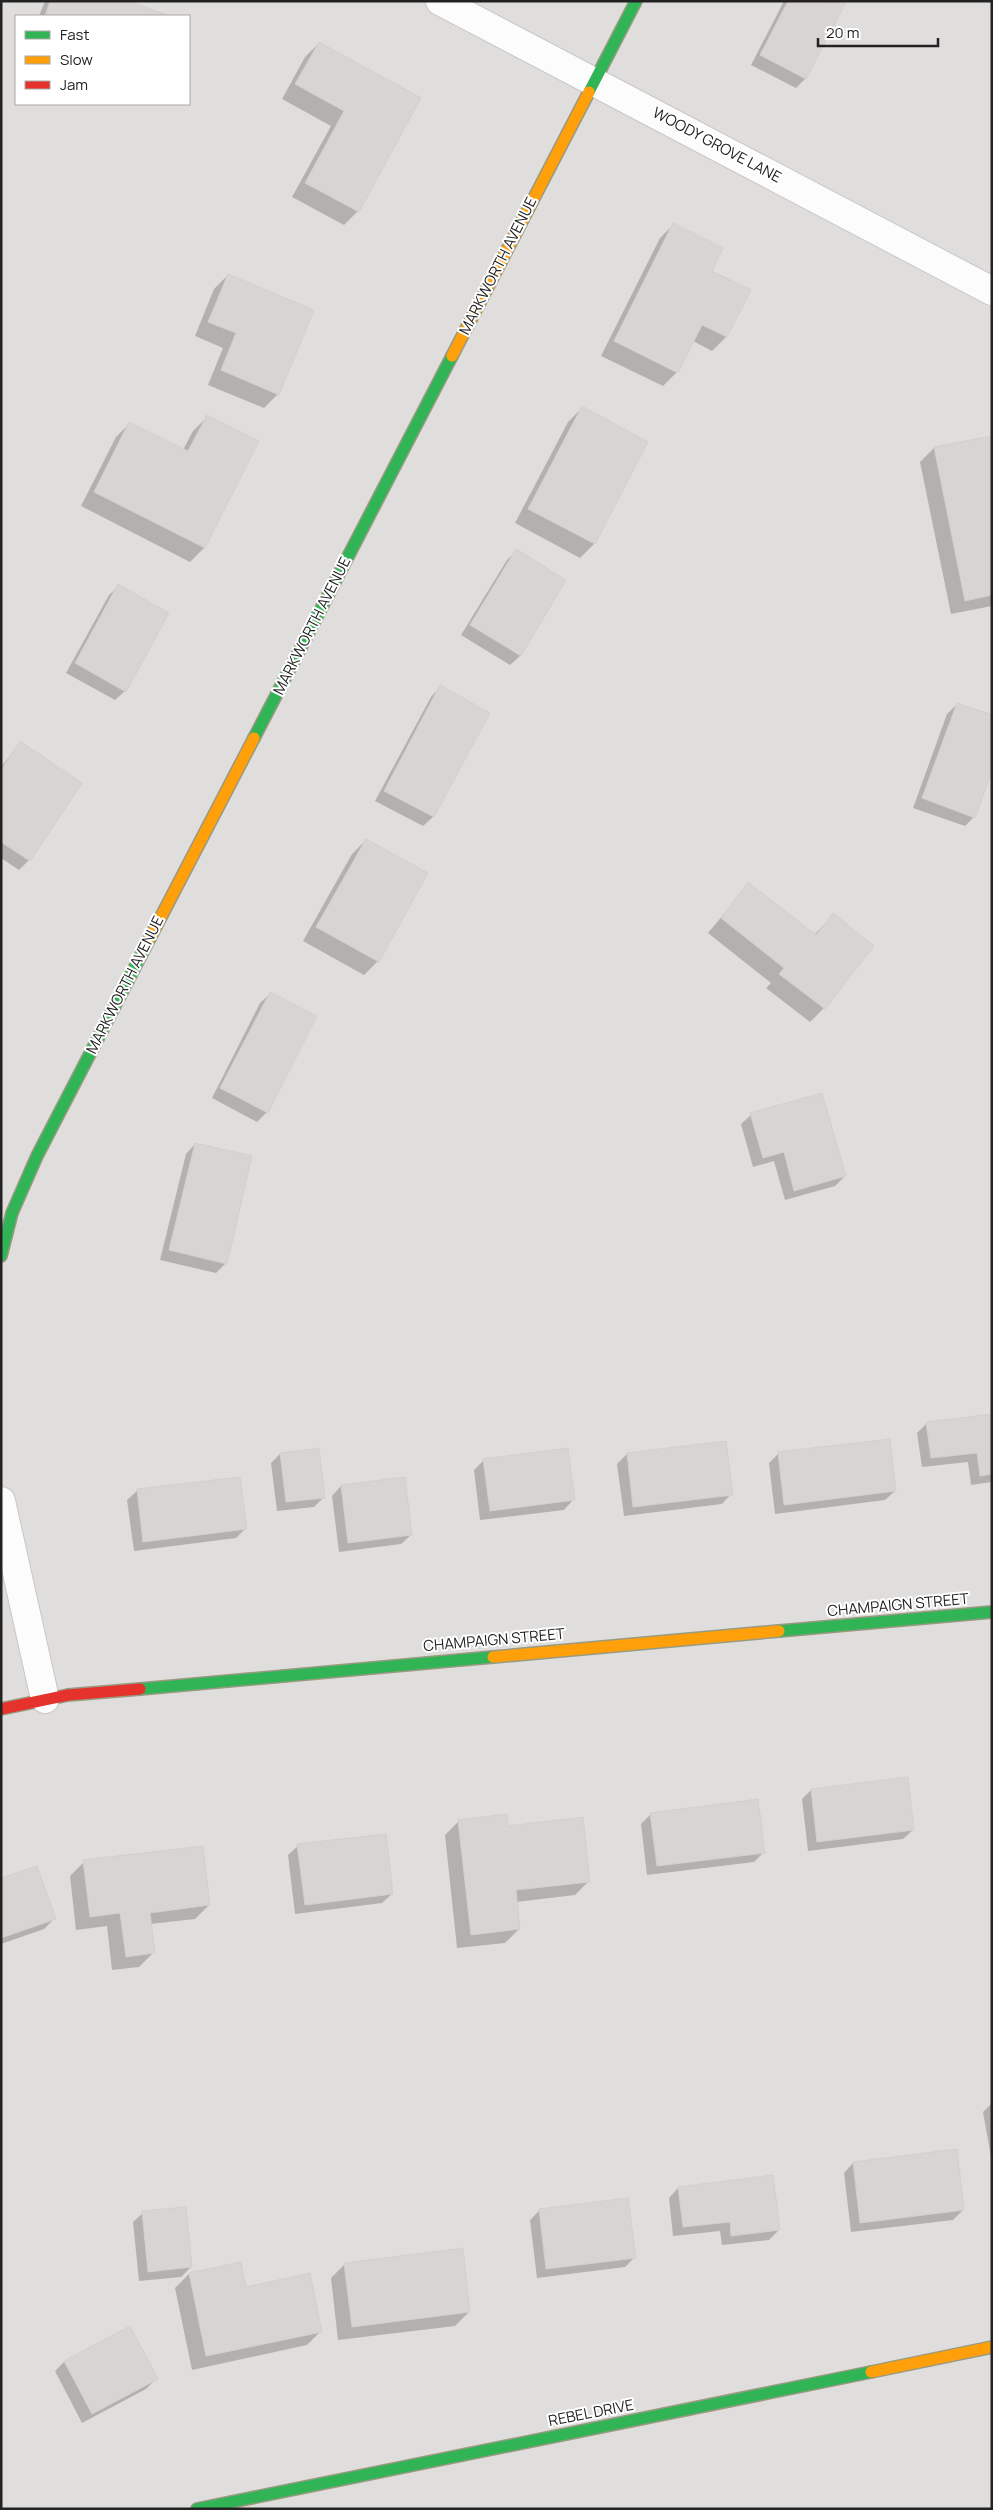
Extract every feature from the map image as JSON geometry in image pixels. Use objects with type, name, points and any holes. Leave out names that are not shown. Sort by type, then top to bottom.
[{"type":"street","name":"WOODY GROVE LANE","points":[[440,1],[992,291]]},
{"type":"street","name":"MARKWORTH AVENUE","points":[[1,1256],[12,1213],[37,1156],[636,1]]},
{"type":"street","points":[[1,1501],[45,1699]]},
{"type":"street","name":"CHAMPAIGN STREET","points":[[1,1709],[45,1699],[518,1653],[992,1612]]},
{"type":"street","name":"REBEL DRIVE","points":[[197,2509],[992,2347]]},
{"type":"shaded area","points":[[1,1],[992,1],[992,2509],[1,2509]]},
{"type":"building","points":[[50,1],[128,1],[167,15],[45,15]]},
{"type":"building","points":[[788,1],[846,2],[806,79],[760,55]]},
{"type":"building","points":[[319,42],[421,98],[359,212],[305,183],[344,111],[295,84]]},
{"type":"building","points":[[673,223],[723,248],[712,271],[751,290],[727,337],[702,325],[678,373],[614,341]]},
{"type":"building","points":[[228,274],[314,310],[279,395],[221,370],[236,333],[208,322]]},
{"type":"building","points":[[582,406],[648,442],[595,544],[528,509]]},
{"type":"building","points":[[207,415],[259,441],[205,548],[94,492],[129,422],[188,451]]},
{"type":"building","points":[[992,436],[992,595],[965,601],[934,447]]},
{"type":"building","points":[[516,549],[566,580],[521,656],[470,625]]},
{"type":"building","points":[[118,584],[169,613],[126,692],[75,663]]},
{"type":"building","points":[[440,685],[490,713],[434,817],[384,791]]},
{"type":"building","points":[[957,703],[992,715],[992,771],[975,818],[922,798]]},
{"type":"building","points":[[20,741],[82,783],[30,861],[1,842],[1,770]]},
{"type":"building","points":[[366,839],[428,873],[379,962],[316,927]]},
{"type":"building","points":[[748,882],[816,935],[833,913],[874,946],[825,1009],[779,974],[784,968],[721,918]]},
{"type":"building","points":[[270,992],[317,1016],[268,1113],[220,1088]]},
{"type":"building","points":[[822,1093],[846,1176],[794,1191],[784,1152],[763,1158],[750,1113]]},
{"type":"building","points":[[195,1143],[252,1156],[227,1264],[169,1250]]},
{"type":"building","points":[[992,1414],[992,1474],[980,1476],[977,1453],[931,1458],[926,1422]]},
{"type":"building","points":[[890,1439],[896,1491],[784,1505],[778,1452]]},
{"type":"building","points":[[726,1441],[733,1495],[633,1507],[627,1453]]},
{"type":"building","points":[[319,1448],[325,1498],[286,1502],[280,1453]]},
{"type":"building","points":[[568,1448],[575,1500],[490,1511],[483,1459]]},
{"type":"building","points":[[240,1477],[247,1529],[143,1542],[137,1489]]},
{"type":"building","points":[[405,1477],[412,1535],[348,1543],[341,1485]]},
{"type":"building","points":[[908,1777],[914,1830],[817,1842],[811,1789]]},
{"type":"building","points":[[758,1799],[765,1853],[657,1866],[650,1813]]},
{"type":"building","points":[[507,1814],[508,1826],[583,1817],[590,1882],[516,1890],[520,1929],[471,1935],[458,1820]]},
{"type":"building","points":[[386,1834],[393,1894],[305,1905],[297,1844]]},
{"type":"building","points":[[203,1846],[210,1905],[150,1913],[155,1953],[126,1957],[120,1913],[90,1917],[83,1860]]},
{"type":"building","points":[[37,1866],[56,1919],[1,1938],[1,1878]]},
{"type":"building","points":[[957,2149],[964,2210],[860,2223],[853,2162]]},
{"type":"building","points":[[773,2175],[780,2230],[731,2236],[730,2222],[683,2227],[678,2187]]},
{"type":"building","points":[[628,2198],[636,2258],[546,2269],[539,2209]]},
{"type":"building","points":[[186,2207],[192,2267],[148,2272],[142,2211]]},
{"type":"building","points":[[463,2248],[470,2312],[352,2327],[344,2263]]},
{"type":"building","points":[[241,2262],[246,2287],[310,2273],[322,2332],[206,2356],[189,2273]]},
{"type":"building","points":[[130,2326],[158,2379],[92,2414],[64,2361]]},
{"type":"traffic: fast","points":[[589,92],[636,1]]},
{"type":"traffic: fast","points":[[254,738],[452,356]]},
{"type":"traffic: fast","points":[[1,1256],[12,1213],[37,1156],[150,938]]},
{"type":"traffic: fast","points":[[779,1631],[992,1612]]},
{"type":"traffic: fast","points":[[140,1689],[493,1657]]},
{"type":"traffic: fast","points":[[197,2509],[871,2372]]},
{"type":"traffic: slow","points":[[452,356],[589,92]]},
{"type":"traffic: slow","points":[[150,938],[254,738]]},
{"type":"traffic: slow","points":[[493,1657],[779,1631]]},
{"type":"traffic: slow","points":[[871,2372],[992,2347]]},
{"type":"traffic: jam","points":[[1,1709],[68,1695],[140,1689]]}]
